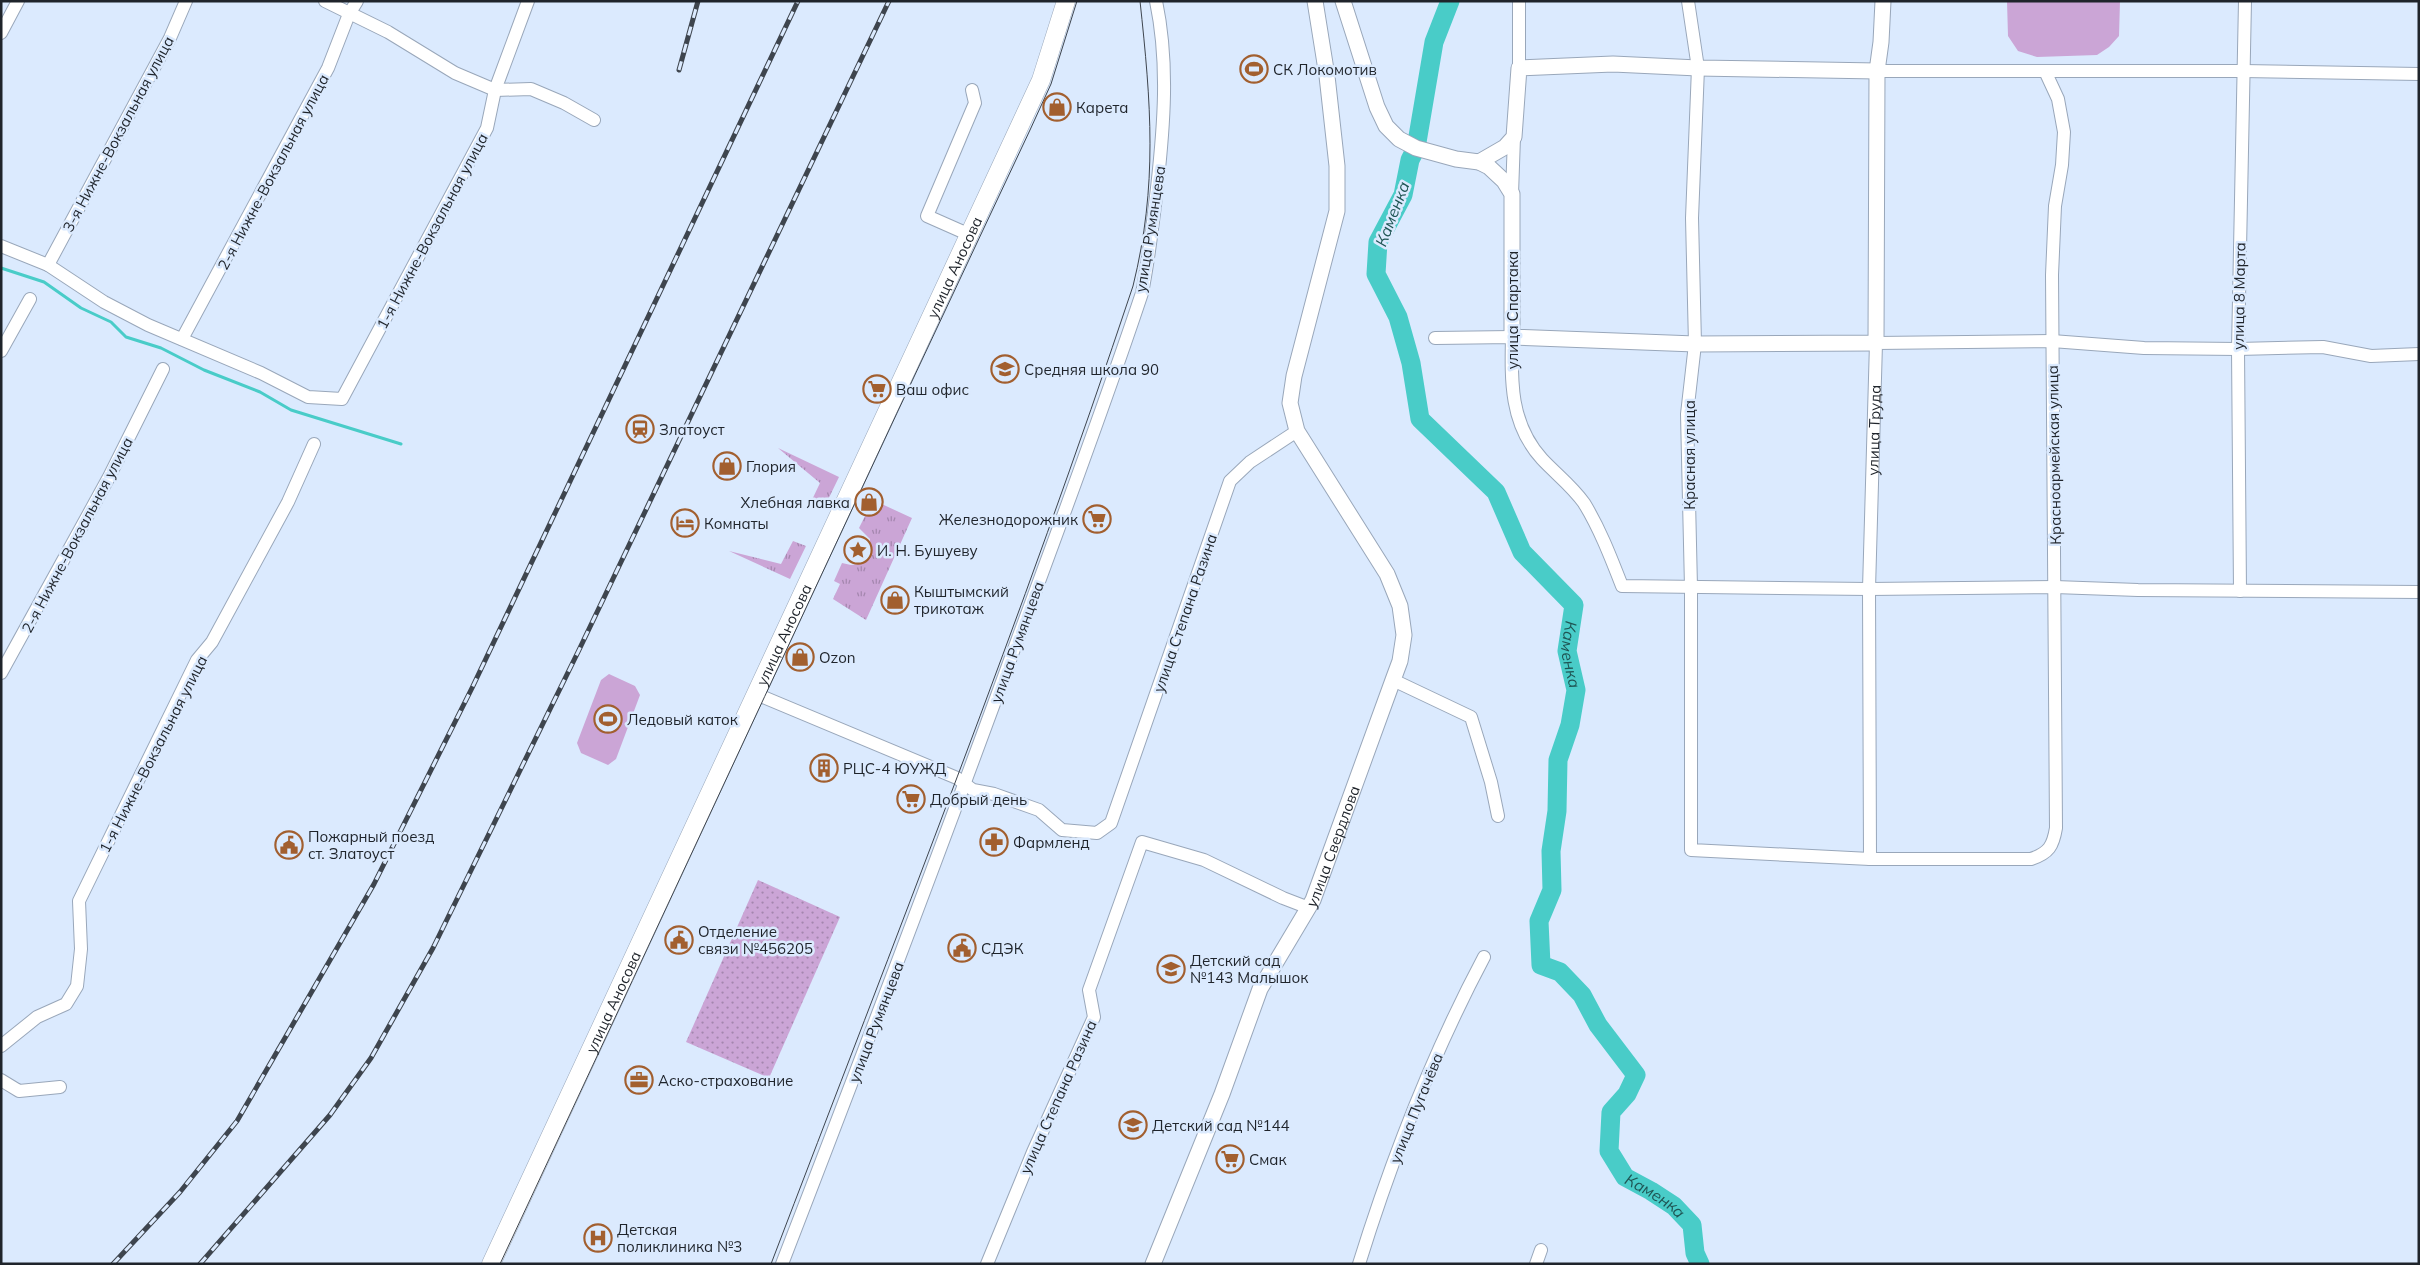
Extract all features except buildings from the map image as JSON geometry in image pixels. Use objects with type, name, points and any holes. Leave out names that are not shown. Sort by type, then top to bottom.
[{"type":"main road","name":"улица Аносова","points":[[491,1264],[1041,80],[1066,1]]},
{"type":"street","points":[[1,33],[18,1]]},
{"type":"street","name":"3-я Нижне-Вокзальная улица","points":[[48,265],[170,38],[186,1]]},
{"type":"street","points":[[325,1],[388,32],[455,73],[495,90],[531,90],[564,103],[594,120]]},
{"type":"street","name":"2-я Нижне-Вокзальная улица","points":[[182,339],[328,68],[349,14],[357,1]]},
{"type":"street","name":"1-я Нижне-Вокзальная улица","points":[[182,339],[261,373],[308,397],[342,399],[487,128],[495,90],[528,1]]},
{"type":"street","name":"улица Румянцева","points":[[782,1264],[885,999],[1056,539],[1142,293],[1150,253],[1165,125],[1164,70],[1156,1]]},
{"type":"street","name":"улица Свердлова","points":[[1153,1264],[1222,1094],[1260,989],[1309,908],[1394,680],[1400,661],[1404,635],[1400,606],[1387,574],[1297,431],[1290,403],[1294,376],[1337,211],[1336,166],[1315,1]]},
{"type":"street","points":[[1343,1],[1377,107],[1386,126],[1399,139],[1416,148],[1456,159],[1480,162],[1489,167],[1504,181],[1512,194]]},
{"type":"street","name":"улица Спартака","points":[[1519,1],[1519,68],[1512,194],[1511,386],[1515,410],[1523,432],[1541,458],[1570,486],[1583,502],[1598,528],[1622,586],[1691,587]]},
{"type":"street","name":"Красная улица","points":[[1688,1],[1698,68],[1692,218],[1695,344],[1687,414],[1691,587],[1691,850],[1870,859]]},
{"type":"street","name":"улица Труда","points":[[1870,859],[1869,589],[1876,342],[1876,71],[1881,42],[1883,1]]},
{"type":"street","name":"улица 8 Марта","points":[[2240,590],[2238,349],[2245,1]]},
{"type":"street","points":[[1519,68],[1613,64],[1698,68],[1876,71],[2243,71],[2419,74]]},
{"type":"street","name":"Красноармейская улица","points":[[1870,859],[2031,858],[2044,854],[2054,843],[2056,828],[2052,340],[2055,206],[2062,166],[2064,132],[2058,99],[2045,71]]},
{"type":"street","points":[[970,235],[927,216],[975,103],[972,90]]},
{"type":"street","points":[[1480,162],[1505,147],[1514,137]]},
{"type":"street","points":[[1,246],[48,265],[104,302],[148,325],[182,339]]},
{"type":"street","points":[[1,351],[30,299]]},
{"type":"street","points":[[1435,338],[1512,337],[1695,344],[2052,340],[2144,348],[2238,349],[2323,347],[2371,356],[2418,352]]},
{"type":"street","name":"2-я Нижне-Вокзальная улица","points":[[1,673],[109,477],[163,369]]},
{"type":"street","name":"улица Степана Разина","points":[[965,784],[973,790],[994,794],[1039,810],[1062,830],[1097,833],[1111,823],[1230,480],[1250,462],[1297,431]]},
{"type":"street","name":"1-я Нижне-Вокзальная улица","points":[[1,1046],[37,1017],[66,1004],[77,986],[81,949],[79,901],[152,748],[197,660],[212,642],[288,502],[314,444]]},
{"type":"street","points":[[1691,587],[1869,589],[2055,587],[2419,592]]},
{"type":"street","points":[[1394,680],[1471,717],[1492,782],[1498,816]]},
{"type":"street","points":[[756,694],[948,774],[965,784]]},
{"type":"street","name":"улица Степана Разина","points":[[987,1264],[1033,1152],[1094,1017],[1089,990],[1142,842],[1204,860],[1283,898],[1309,908]]},
{"type":"street","name":"улица Пугачёва","points":[[1359,1264],[1374,1215],[1420,1092],[1446,1032],[1484,957]]},
{"type":"street","points":[[1,1080],[19,1091],[60,1087]]},
{"type":"street","points":[[1536,1264],[1541,1250]]},
{"type":"green space","points":[[2007,1],[2120,1],[2119,36],[2109,47],[2097,55],[2037,57],[2018,51],[2008,36]]},
{"type":"green space","points":[[778,448],[839,477],[823,510],[810,504],[820,483]]},
{"type":"green space","points":[[873,500],[912,518],[866,620],[833,599],[840,584],[834,581],[842,563],[859,564],[869,554],[870,539],[859,528]]},
{"type":"green space","points":[[793,541],[806,546],[790,579],[729,551],[781,564]]},
{"type":"green space","name":"Ледовый каток","points":[[609,674],[635,686],[640,695],[616,759],[608,765],[581,753],[577,743],[601,680]]},
{"type":"green space","points":[[758,880],[840,917],[769,1078],[686,1042]]},
{"type":"waterway","name":"Каменка","points":[[1450,1],[1434,42],[1416,148],[1410,160],[1403,195],[1378,242],[1376,274],[1398,317],[1411,363],[1420,419],[1496,492],[1522,552],[1574,605],[1567,651],[1576,690],[1570,725],[1558,760],[1557,811],[1551,851],[1552,890],[1539,921],[1541,965],[1560,972],[1582,995],[1598,1025],[1636,1075],[1627,1094],[1611,1112],[1609,1151],[1625,1177],[1674,1206],[1692,1225],[1695,1253],[1700,1264]]},
{"type":"waterway","points":[[1,268],[44,282],[81,308],[111,322],[126,337],[161,348],[204,370],[260,392],[291,410],[401,444]]},
{"type":"tram line","points":[[500,1264],[1030,130],[1051,84],[1077,1]]},
{"type":"tram line","points":[[771,1264],[1003,655],[1133,286],[1146,213],[1150,144],[1147,74],[1140,1]]},
{"type":"railway","points":[[679,70],[698,1]]},
{"type":"railway","points":[[113,1264],[180,1192],[237,1121],[374,884],[472,688],[798,1]]},
{"type":"railway","points":[[200,1264],[330,1115],[371,1058],[433,948],[578,652],[889,1]]},
{"type":"place","name":"СК Локомотив","points":[[1254,69]]},
{"type":"place","name":"Карета","points":[[1057,107]]},
{"type":"place","name":"Средняя школа 90","points":[[1005,369]]},
{"type":"place","name":"Ваш офис","points":[[877,389]]},
{"type":"place","name":"Златоуст","points":[[640,429]]},
{"type":"place","name":"Глория","points":[[727,466]]},
{"type":"place","name":"Хлебная лавка","points":[[869,502]]},
{"type":"place","name":"Железнодорожник","points":[[1097,519]]},
{"type":"place","name":"Комнаты","points":[[685,523]]},
{"type":"place","name":"И. Н. Бушуеву","points":[[858,550]]},
{"type":"place","name":"Кыштымский трикотаж","points":[[895,600]]},
{"type":"place","name":"Ozon","points":[[800,657]]},
{"type":"place","name":"Ледовый каток","points":[[608,719]]},
{"type":"place","name":"РЦС-4 ЮУЖД","points":[[824,768]]},
{"type":"place","name":"Добрый день","points":[[911,799]]},
{"type":"place","name":"Фармленд","points":[[994,842]]},
{"type":"place","name":"Пожарный поезд ст. Златоуст","points":[[289,845]]},
{"type":"place","name":"Отделение связи №456205","points":[[679,940]]},
{"type":"place","name":"СДЭК","points":[[962,948]]},
{"type":"place","name":"Детский сад №143 Малышок","points":[[1171,969]]},
{"type":"place","name":"Аско-страхование","points":[[639,1080]]},
{"type":"place","name":"Детский сад №144","points":[[1133,1125]]},
{"type":"place","name":"Смак","points":[[1230,1159]]},
{"type":"place","name":"Детская поликлиника №3","points":[[598,1238]]}]
